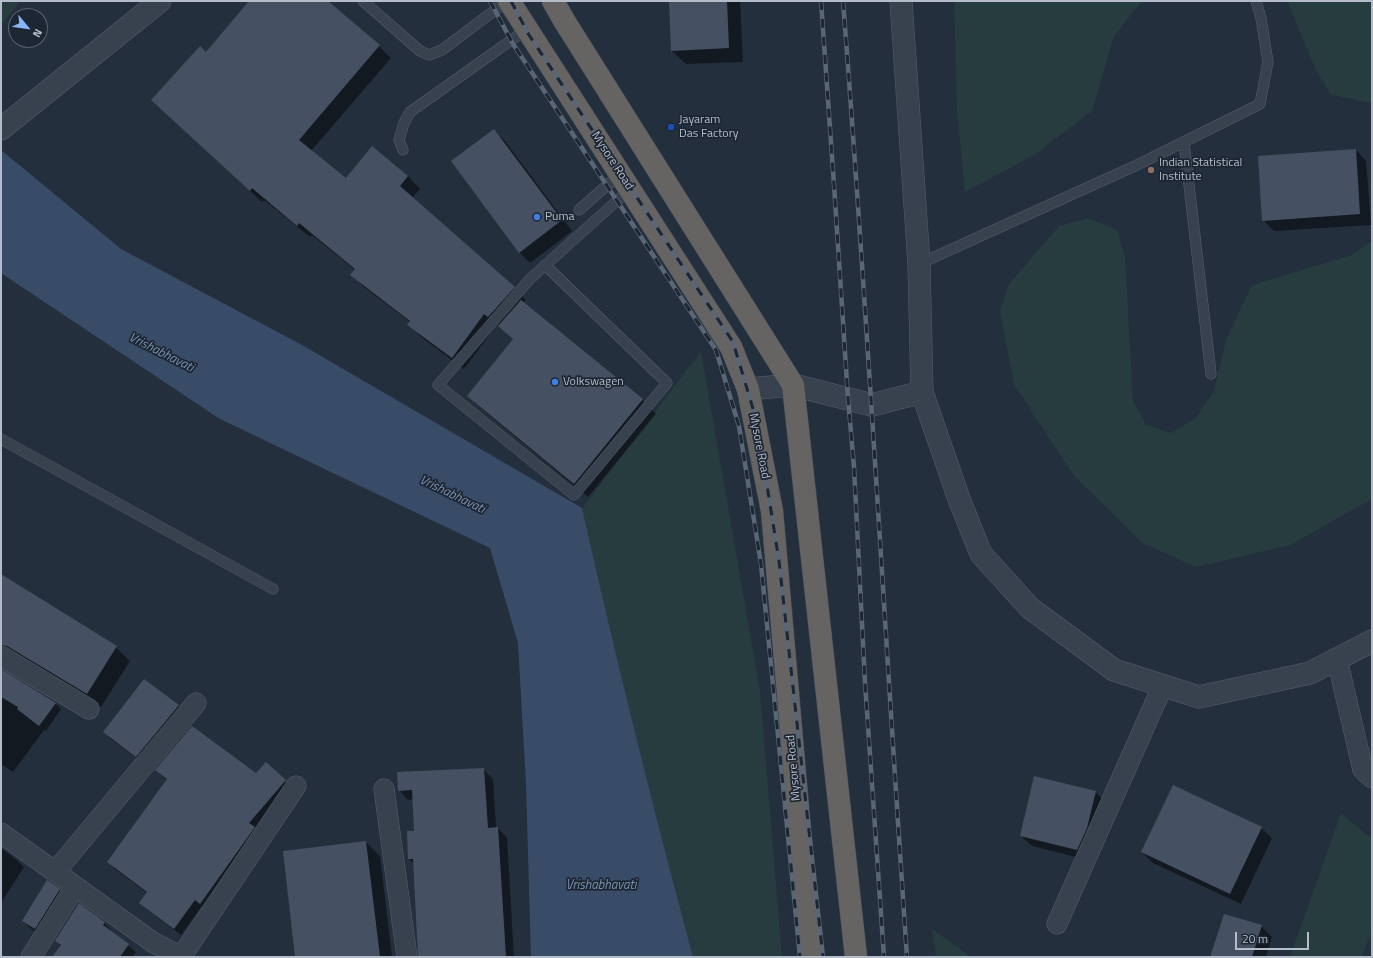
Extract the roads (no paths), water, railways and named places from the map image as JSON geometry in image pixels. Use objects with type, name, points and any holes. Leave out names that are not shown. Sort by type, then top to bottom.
[{"type":"highway","name":"Mysore Road","points":[[508,1],[731,347],[748,389],[772,511],[811,957]]},
{"type":"highway","points":[[553,1],[793,385],[856,957]]},
{"type":"street","points":[[1,130],[160,1]]},
{"type":"street","points":[[901,1],[919,264],[922,392],[959,498],[981,554],[1030,608],[1114,670],[1199,697],[1310,673],[1372,641]]},
{"type":"street","points":[[748,389],[793,385],[872,404],[922,392]]},
{"type":"street","points":[[1,656],[89,709]]},
{"type":"street","points":[[1337,659],[1363,770],[1372,778]]},
{"type":"street","points":[[1058,924],[1164,685]]},
{"type":"street","points":[[55,872],[196,703]]},
{"type":"street","points":[[1,833],[154,943],[181,957],[296,786]]},
{"type":"street","points":[[384,789],[407,957]]},
{"type":"street","points":[[31,957],[75,887]]},
{"type":"lane","points":[[364,1],[420,51],[429,55],[442,50],[508,1]]},
{"type":"lane","points":[[919,264],[1137,165],[1260,104],[1268,62],[1261,18],[1256,1]]},
{"type":"lane","points":[[403,150],[399,140],[404,122],[410,112],[527,29]]},
{"type":"lane","points":[[1184,142],[1211,374]]},
{"type":"lane","points":[[579,210],[625,181]]},
{"type":"lane","points":[[546,265],[667,383],[574,495],[438,385],[530,279],[546,265],[625,181]]},
{"type":"lane","points":[[1,439],[274,589]]},
{"type":"water","name":"Vrishabhavati","points":[[1,150],[121,249],[302,345],[582,508],[635,733],[693,957],[531,957],[526,784],[518,643],[490,548],[220,419],[1,273]]},
{"type":"railway","points":[[490,1],[513,44],[716,350],[739,426],[761,564],[800,957]]},
{"type":"railway","points":[[511,1],[529,35],[733,342],[757,422],[779,561],[823,957]]},
{"type":"railway","points":[[821,1],[854,467],[865,683],[884,957]]},
{"type":"railway","points":[[843,1],[907,957]]},
{"type":"place","name":"Jayaram Das Factory","points":[[671,127]]},
{"type":"place","name":"Indian Statistical Institute","points":[[1151,170]]},
{"type":"place","name":"Puma","points":[[537,217]]},
{"type":"place","name":"Volkswagen","points":[[555,382]]}]
